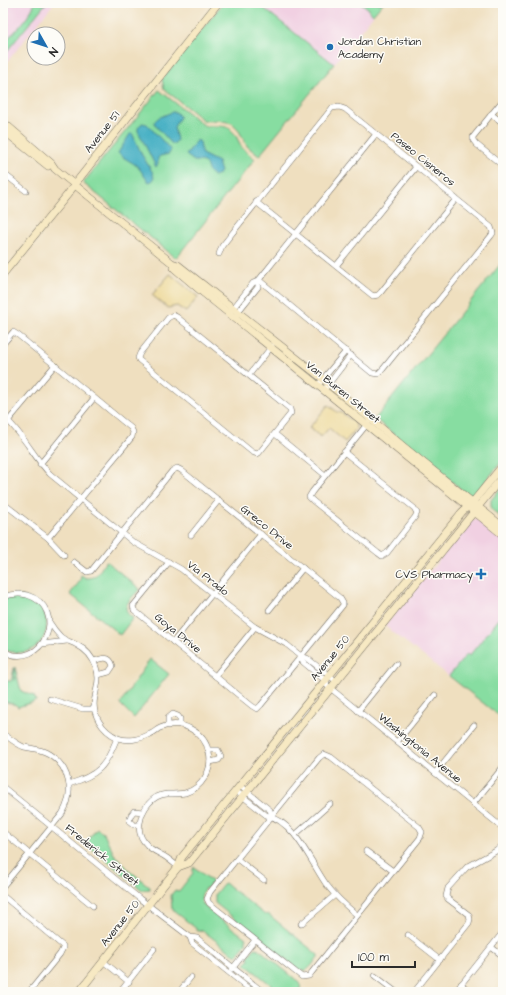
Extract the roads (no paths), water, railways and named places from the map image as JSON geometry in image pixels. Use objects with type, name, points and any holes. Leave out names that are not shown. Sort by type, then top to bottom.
[{"type":"main road","name":"Avenue 51","points":[[3,274],[218,3]]},
{"type":"main road","name":"Van Buren Street","points":[[3,122],[51,163],[55,169]]},
{"type":"main road","name":"Van Buren Street","points":[[3,130],[39,159],[75,184],[172,263],[178,265],[234,313],[368,422],[404,447],[503,535]]},
{"type":"main road","name":"Avenue 50","points":[[178,867],[189,863],[245,794],[420,577],[503,465]]},
{"type":"main road","name":"Avenue 50","points":[[79,992],[178,867],[182,857],[445,534],[503,476]]},
{"type":"main road","name":"Van Buren Street","points":[[473,507],[503,527]]},
{"type":"main road","points":[[379,615],[386,610],[412,579],[420,577],[420,569],[436,549],[445,534]]},
{"type":"street","points":[[503,100],[473,137],[476,144],[503,166]]},
{"type":"street","name":"Paseo Cisneros","points":[[256,202],[332,108],[339,107],[345,109],[493,230],[492,236],[378,374],[372,372],[351,355]]},
{"type":"street","points":[[491,114],[503,124]]},
{"type":"street","points":[[234,313],[258,287],[258,281],[376,134]]},
{"type":"street","points":[[336,266],[416,167]]},
{"type":"street","points":[[3,173],[26,191]]},
{"type":"street","points":[[219,254],[222,246],[256,202],[370,294],[376,296],[381,292],[456,199]]},
{"type":"street","points":[[258,281],[351,355],[323,385]]},
{"type":"street","points":[[173,315],[249,375],[292,411],[275,434],[256,454],[138,358],[168,318],[173,315]]},
{"type":"street","points":[[3,344],[13,332],[18,334],[131,428],[133,432],[132,437],[48,538]]},
{"type":"street","points":[[249,375],[273,344]]},
{"type":"street","points":[[323,385],[346,351]]},
{"type":"street","points":[[3,428],[55,365]]},
{"type":"street","points":[[40,464],[94,398]]},
{"type":"street","name":"Via Prado","points":[[3,416],[40,464],[80,499],[141,548],[169,562],[255,627],[286,644],[301,656],[307,658],[326,680],[333,685]]},
{"type":"street","points":[[344,452],[414,508],[418,513],[382,556],[312,501],[309,497],[310,494],[368,422]]},
{"type":"street","points":[[275,434],[325,475]]},
{"type":"street","name":"Greco Drive","points":[[122,533],[172,471],[176,468],[181,470],[340,598],[343,603],[341,608],[301,656]]},
{"type":"street","points":[[191,535],[218,500]]},
{"type":"street","points":[[3,503],[48,538],[64,555]]},
{"type":"street","points":[[74,562],[89,572],[122,533]]},
{"type":"street","points":[[173,642],[261,534]]},
{"type":"street","name":"Goya Drive","points":[[169,562],[135,603],[133,608],[252,706],[257,709],[259,708],[301,656]]},
{"type":"street","points":[[269,610],[303,568]]},
{"type":"street","points":[[3,596],[15,594],[34,598],[46,610],[50,623],[68,642]]},
{"type":"street","points":[[3,651],[21,655],[33,651],[42,644],[47,635],[50,623]]},
{"type":"street","points":[[215,676],[255,627]]},
{"type":"street","points":[[42,644],[68,642],[76,644],[84,649],[94,661],[98,675],[94,709],[103,726],[117,738],[125,740],[140,738],[149,735],[161,727],[180,725],[190,728],[198,733],[204,741],[208,750],[210,762],[205,778],[194,789],[180,794],[166,794],[150,802],[143,812],[139,825],[140,834],[146,845],[178,867]]},
{"type":"street","points":[[94,661],[104,657],[110,659],[112,662],[109,672],[98,675]]},
{"type":"street","points":[[358,711],[396,664]]},
{"type":"street","name":"Washingtonia Avenue","points":[[326,680],[333,685],[358,711],[503,828]]},
{"type":"street","points":[[397,742],[435,695]]},
{"type":"street","points":[[50,699],[83,709],[94,709]]},
{"type":"street","points":[[168,726],[168,718],[173,714],[178,716],[180,719],[180,725]]},
{"type":"street","points":[[435,773],[474,725]]},
{"type":"street","points":[[3,734],[20,745],[44,751],[59,762],[64,770],[69,784],[70,793],[67,806],[52,827],[3,886]]},
{"type":"street","points":[[69,784],[91,776],[98,771],[108,759],[117,738]]},
{"type":"street","points":[[208,750],[218,750],[221,756],[220,760],[210,762]]},
{"type":"street","points":[[324,754],[331,757],[419,827],[422,832],[421,836],[393,872],[312,972],[306,977],[300,976],[209,903],[207,899],[210,892],[272,816],[319,758],[324,754]]},
{"type":"street","points":[[473,804],[503,767]]},
{"type":"street","name":"Frederick Street","points":[[3,787],[149,905],[190,937],[197,938],[264,992]]},
{"type":"street","points":[[238,788],[266,815],[272,816],[295,836],[326,884],[335,895],[357,915]]},
{"type":"street","points":[[295,836],[330,804]]},
{"type":"street","points":[[139,825],[131,823],[129,818],[134,811],[140,810],[143,812]]},
{"type":"street","points":[[3,832],[93,906]]},
{"type":"street","points":[[414,992],[469,923],[469,915],[448,900],[446,896],[448,888],[467,867],[496,851],[503,845]]},
{"type":"street","points":[[366,851],[393,872]]},
{"type":"street","points":[[237,859],[264,880]]},
{"type":"street","points":[[301,924],[335,895]]},
{"type":"street","points":[[3,896],[60,943],[64,948],[29,992]]},
{"type":"street","points":[[455,992],[503,932]]},
{"type":"street","points":[[408,935],[440,960]]},
{"type":"street","name":"Frederick Street","points":[[190,937],[192,944],[253,992]]},
{"type":"street","points":[[229,973],[255,940]]},
{"type":"street","points":[[491,947],[503,956]]},
{"type":"street","points":[[120,992],[154,950]]},
{"type":"street","points":[[104,962],[129,982]]},
{"type":"street","points":[[375,976],[396,992]]},
{"type":"street","points":[[179,992],[191,977]]},
{"type":"street","points":[[461,984],[470,992]]},
{"type":"water","points":[[172,112],[176,112],[180,117],[174,127],[177,140],[174,144],[172,144],[154,122],[158,118]]},
{"type":"water","points":[[142,123],[147,124],[171,150],[169,154],[158,158],[158,164],[156,167],[138,131],[138,128]]},
{"type":"water","points":[[132,133],[142,155],[153,173],[154,179],[152,181],[149,182],[137,166],[118,153]]},
{"type":"water","points":[[198,140],[200,142],[202,154],[218,162],[221,172],[219,174],[214,176],[210,173],[204,162],[194,161],[186,155]]},
{"type":"place","name":"Jordan Christian Academy","points":[[330,47]]},
{"type":"place","name":"CVS Pharmacy","points":[[481,574]]}]
